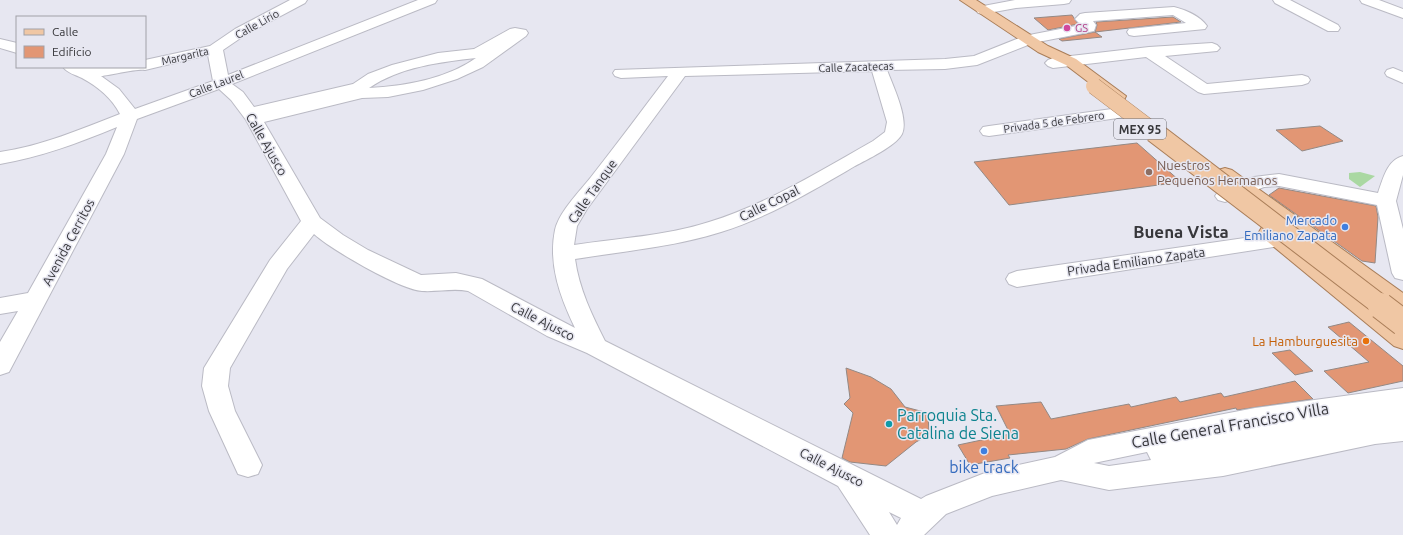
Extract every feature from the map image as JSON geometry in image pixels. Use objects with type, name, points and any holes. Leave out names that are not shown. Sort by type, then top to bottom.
[{"type":"main road","name":"MEX 95","points":[[961,1],[983,10],[1029,39],[1235,192],[1279,240],[1403,340]]},
{"type":"main road","name":"MEX 95","points":[[1057,59],[1119,113],[1403,305]]},
{"type":"main road","points":[[1057,59],[1403,323]]},
{"type":"main road","points":[[1355,302],[1375,311],[1396,315],[1403,314]]},
{"type":"street","name":"Calle Lirio","points":[[215,49],[240,32],[300,0]]},
{"type":"street","name":"Calle Laurel","points":[[0,158],[26,154],[51,146],[221,83],[430,0]]},
{"type":"street","points":[[983,10],[1016,4],[1064,0]]},
{"type":"street","points":[[1280,0],[1333,28]]},
{"type":"street","points":[[1366,0],[1403,14]]},
{"type":"street","name":"Calle Zacatecas","points":[[621,73],[878,66],[977,60],[1029,39],[1089,28],[1089,25],[1082,19],[1085,17],[1174,11],[1183,14],[1200,26],[1134,32]]},
{"type":"street","points":[[0,43],[16,48]]},
{"type":"street","points":[[1057,59],[1212,48]]},
{"type":"street","name":"Margarita","points":[[146,65],[215,49],[221,83]]},
{"type":"street","points":[[1149,52],[1204,89],[1302,80]]},
{"type":"street","points":[[252,116],[360,91],[388,92],[417,87],[451,76],[472,60],[438,58],[398,68],[374,77],[360,91]]},
{"type":"street","name":"Calle Copal","points":[[563,254],[675,236],[714,227],[760,210],[879,145],[893,134],[896,122],[878,66]]},
{"type":"street","points":[[73,68],[88,74],[125,104],[130,116]]},
{"type":"street","points":[[88,74],[127,68]]},
{"type":"street","name":"Calle Tanque","points":[[596,347],[578,312],[568,284],[563,254],[567,228],[578,207],[680,72]]},
{"type":"street","name":"Calle Ajusco","points":[[221,83],[237,96],[252,116],[312,222],[325,234],[355,252],[414,281],[422,283],[456,281],[474,284],[555,330],[596,347],[848,475],[915,525]]},
{"type":"street","name":"Privada 5 de Febrero","points":[[989,131],[1119,113]]},
{"type":"street","name":"Avenida Cerritos","points":[[0,365],[115,154],[130,116]]},
{"type":"street","points":[[1403,162],[1394,172],[1386,201],[1403,273]]},
{"type":"street","points":[[1235,192],[1261,182],[1279,180],[1386,201]]},
{"type":"street","points":[[248,465],[222,411],[215,386],[217,368],[278,265],[312,222]]},
{"type":"street","name":"Privada Emiliano Zapata","points":[[1017,279],[1279,240]]},
{"type":"street","points":[[0,306],[36,300]]},
{"type":"street","name":"Calle General Francisco Villa","points":[[915,525],[936,505],[990,484],[1061,468],[1088,452],[1255,418],[1403,398]]},
{"type":"street","points":[[1061,468],[1350,420],[1379,416],[1403,415]]},
{"type":"street","name":"Calle General Francisco Villa","points":[[1061,468],[1109,478],[1223,464],[1375,433],[1403,430]]},
{"type":"street","points":[[848,475],[887,535]]},
{"type":"green space","points":[[1360,172],[1375,176],[1360,187],[1349,179],[1349,173]]},
{"type":"building","points":[[1072,15],[1078,24],[1048,30],[1034,18]]},
{"type":"building","points":[[1173,17],[1181,22],[1095,32],[1097,25],[1096,22]]},
{"type":"building","points":[[1095,32],[1102,37],[1062,41],[1059,39]]},
{"type":"building","points":[[1320,126],[1343,141],[1302,151],[1276,130]]},
{"type":"building","points":[[1137,143],[1181,182],[1009,205],[974,162]]},
{"type":"building","name":"Mercado Emiliano Zapata","points":[[1279,188],[1376,206],[1378,217],[1375,263],[1362,261],[1269,195]]},
{"type":"building","points":[[1349,322],[1403,366],[1403,381],[1348,393],[1324,371],[1369,362],[1328,327]]},
{"type":"building","points":[[1290,350],[1313,371],[1295,375],[1272,353]]},
{"type":"building","name":"Parroquia Sta. Catalina de Siena","points":[[846,368],[871,377],[891,389],[905,407],[928,413],[929,435],[916,442],[886,466],[850,462],[842,458],[853,413],[844,404],[850,398]]},
{"type":"building","points":[[1295,381],[1313,399],[1237,410],[1236,408],[1088,439],[1066,449],[1008,455],[1010,458],[970,465],[958,445],[1010,434],[996,406],[1041,402],[1051,419],[1129,404],[1131,407],[1176,397],[1180,402],[1221,393],[1224,397]]},
{"type":"place","name":"GS","points":[[1067,28]]},
{"type":"place","name":"Nuestros Pequeños Hermanos","points":[[1149,172]]},
{"type":"place","name":"Mercado Emiliano Zapata","points":[[1345,227]]},
{"type":"place","name":"La Hamburguesita","points":[[1366,341]]},
{"type":"place","name":"Parroquia Sta. Catalina de Siena","points":[[889,424]]},
{"type":"place","name":"bike track","points":[[984,451]]},
{"type":"district","name":"Buena Vista","points":[[1181,231]]}]
